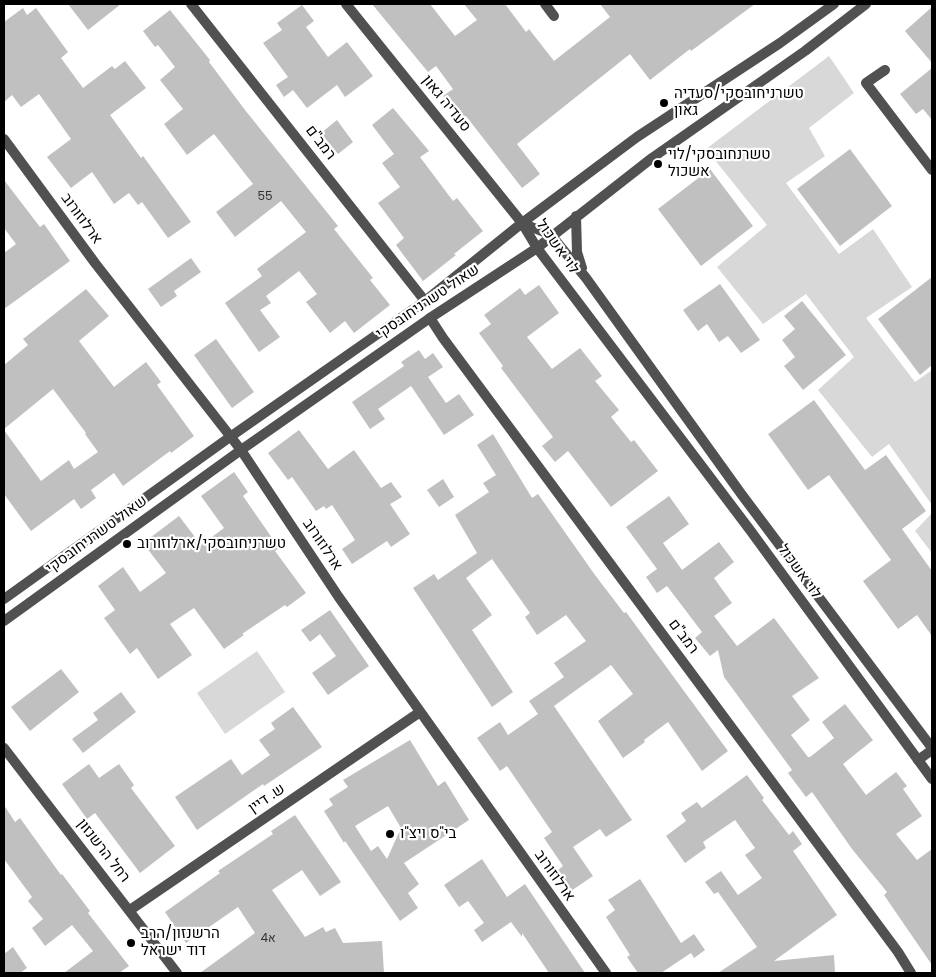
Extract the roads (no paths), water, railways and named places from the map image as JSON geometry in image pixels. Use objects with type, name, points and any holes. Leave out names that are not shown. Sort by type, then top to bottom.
[{"type":"street","name":"רמב\"ם","points":[[191,4],[425,301]]},
{"type":"street","name":"סעדיה גאון","points":[[346,4],[522,223]]},
{"type":"street","points":[[544,4],[554,16]]},
{"type":"street","name":"שאול טשרניחובסקי","points":[[4,599],[230,437],[425,301],[522,223],[643,133],[780,43],[834,4]]},
{"type":"street","name":"שאול טשרניחובסקי","points":[[4,621],[241,450],[430,318],[537,248],[551,235],[652,158],[805,51],[866,4]]},
{"type":"street","points":[[885,70],[866,83],[932,170]]},
{"type":"street","name":"ארלוזורוב","points":[[4,139],[95,263],[241,450],[338,596],[606,973]]},
{"type":"street","points":[[576,216],[577,252],[586,278]]},
{"type":"street","name":"לוי אשכול","points":[[522,223],[551,235],[586,278],[742,495],[932,749]]},
{"type":"street","name":"לוי אשכול","points":[[522,223],[537,248],[750,530],[932,779]]},
{"type":"street","name":"רמב\"ם","points":[[430,318],[880,928],[911,973]]},
{"type":"street","name":"ש. דיין","points":[[130,910],[420,712]]},
{"type":"street","name":"רחל הרשנזון","points":[[4,748],[177,973]]},
{"type":"street","points":[[918,760],[932,749]]},
{"type":"place","name":"טשרניחובסקי/סעדיה גאון","points":[[664,103]]},
{"type":"place","name":"טשרנחובסקי/לוי אשכול","points":[[658,164]]},
{"type":"place","name":"טשרניחובסקי/ארלוזורוב","points":[[127,544]]},
{"type":"place","name":"בי\"ס ויצ\"ו","points":[[390,834]]},
{"type":"place","name":"הרשנזון/הרב דוד ישראל","points":[[131,943]]}]
